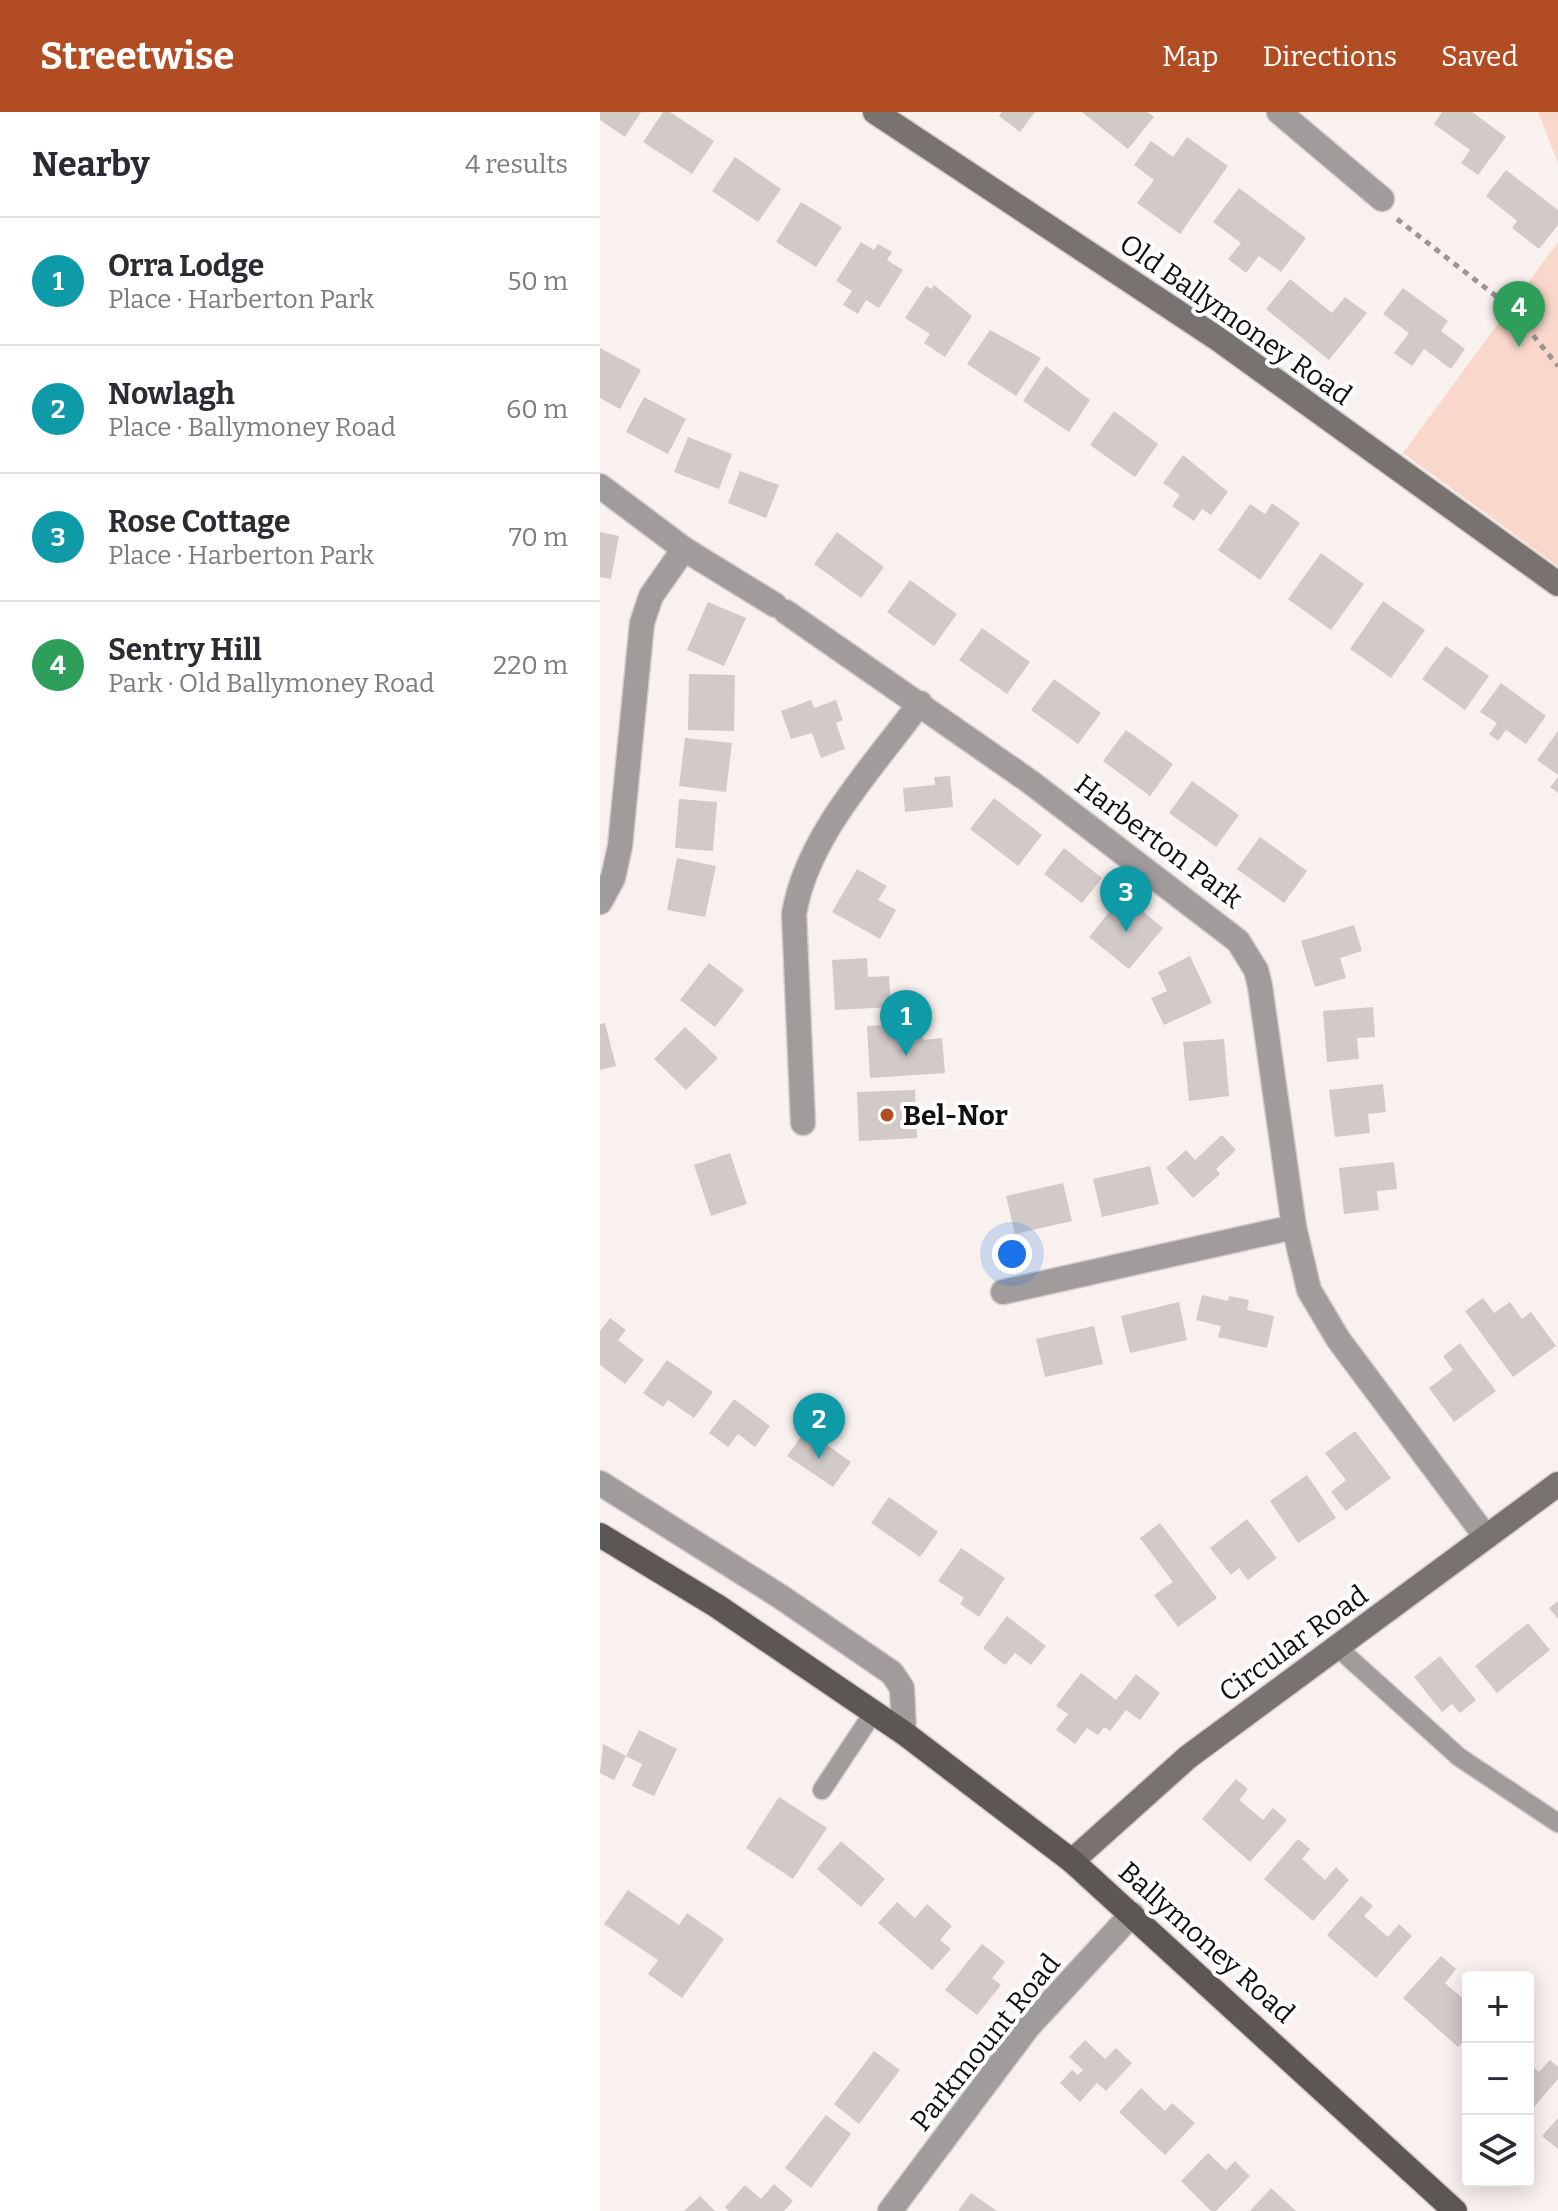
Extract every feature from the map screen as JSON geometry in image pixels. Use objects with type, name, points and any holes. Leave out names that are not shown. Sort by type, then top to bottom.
[{"type":"main road","name":"Ballymoney Road","points":[[600,1535],[717,1606],[904,1733],[1072,1861],[1455,2211]]},
{"type":"street","name":"Old Ballymoney Road","points":[[875,112],[1218,339],[1558,584]]},
{"type":"street","points":[[1279,112],[1382,199]]},
{"type":"street","name":"Harberton Park","points":[[600,486],[684,549],[781,608],[920,703],[1228,930],[1247,954],[1260,986],[1294,1227],[1305,1282],[1319,1312],[1486,1537]]},
{"type":"street","points":[[600,902],[613,878],[620,846],[642,623],[651,596],[684,549]]},
{"type":"street","points":[[803,1123],[794,914],[798,896],[834,821],[920,703]]},
{"type":"street","points":[[1003,1292],[1294,1227]]},
{"type":"street","points":[[600,1483],[781,1597],[892,1673],[902,1688],[904,1733]]},
{"type":"street","name":"Circular Road","points":[[1072,1861],[1188,1757],[1558,1484]]},
{"type":"street","name":"Parkmount Road","points":[[890,2211],[1028,2027],[1132,1914]]},
{"type":"lane","points":[[1337,1647],[1459,1757],[1558,1823]]},
{"type":"lane","points":[[822,1790],[873,1713]]},
{"type":"path","points":[[1382,199],[1399,222],[1510,307],[1558,366]]},
{"type":"shaded area","points":[[1538,112],[1558,112],[1558,163]]},
{"type":"shaded area","points":[[1558,242],[1558,566],[1403,453]]},
{"type":"building","points":[[600,112],[641,112],[625,137],[600,120]]},
{"type":"building","points":[[663,112],[670,112],[714,141],[692,174],[643,142]]},
{"type":"building","points":[[1002,112],[1035,112],[1020,132],[999,116]]},
{"type":"building","points":[[1082,112],[1147,112],[1154,117],[1128,149]]},
{"type":"building","points":[[1442,112],[1472,112],[1506,137],[1478,175],[1461,163],[1470,150],[1434,124]]},
{"type":"building","points":[[1187,137],[1228,166],[1180,234],[1137,203],[1154,180],[1134,165],[1151,141],[1173,157]]},
{"type":"building","points":[[735,157],[781,189],[758,222],[712,191]]},
{"type":"building","points":[[1506,170],[1558,210],[1558,225],[1539,249],[1512,228],[1517,221],[1486,196]]},
{"type":"building","points":[[1239,188],[1306,238],[1281,272],[1259,256],[1246,273],[1228,259],[1241,243],[1213,222]]},
{"type":"building","points":[[801,202],[842,227],[816,267],[776,242]]},
{"type":"building","points":[[861,242],[874,250],[878,244],[892,252],[887,260],[903,270],[879,308],[866,300],[858,314],[843,305],[852,291],[836,281]]},
{"type":"building","points":[[1290,279],[1332,313],[1345,297],[1367,313],[1329,360],[1266,309]]},
{"type":"building","points":[[934,285],[972,316],[945,357],[924,343],[930,334],[905,318],[926,286],[932,289]]},
{"type":"building","points":[[1403,288],[1448,321],[1441,331],[1465,349],[1451,369],[1424,349],[1412,366],[1394,353],[1409,333],[1383,314]]},
{"type":"building","points":[[990,330],[1041,358],[1016,396],[967,364]]},
{"type":"building","points":[[600,348],[641,370],[620,409],[600,398]]},
{"type":"building","points":[[1046,366],[1090,400],[1069,432],[1023,401]]},
{"type":"building","points":[[644,397],[686,419],[668,454],[626,432]]},
{"type":"building","points":[[1114,411],[1158,444],[1135,477],[1090,445]]},
{"type":"building","points":[[688,437],[732,454],[719,489],[674,472]]},
{"type":"building","points":[[1183,455],[1228,492],[1211,515],[1202,509],[1194,521],[1172,506],[1180,495],[1163,483]]},
{"type":"building","points":[[740,471],[779,485],[766,518],[728,503]]},
{"type":"building","points":[[1272,503],[1300,523],[1260,580],[1218,550],[1250,504],[1265,514]]},
{"type":"building","points":[[600,532],[619,536],[611,579],[600,577]]},
{"type":"building","points":[[837,532],[884,567],[861,598],[814,564]]},
{"type":"building","points":[[1321,553],[1364,584],[1331,630],[1288,599]]},
{"type":"building","points":[[910,580],[957,614],[934,646],[887,612]]},
{"type":"building","points":[[1383,601],[1425,630],[1391,678],[1350,649]]},
{"type":"building","points":[[708,602],[746,618],[724,666],[687,650]]},
{"type":"building","points":[[982,628],[1030,662],[1007,694],[959,660]]},
{"type":"building","points":[[1446,646],[1489,676],[1465,710],[1422,679]]},
{"type":"building","points":[[689,674],[735,675],[734,731],[688,730]]},
{"type":"building","points":[[1054,679],[1101,713],[1078,744],[1031,710]]},
{"type":"building","points":[[1501,683],[1546,716],[1526,744],[1506,730],[1498,741],[1489,734],[1497,723],[1480,712]]},
{"type":"building","points":[[811,700],[814,708],[836,700],[843,720],[836,723],[845,749],[821,758],[812,733],[791,739],[781,711]]},
{"type":"building","points":[[1126,730],[1173,764],[1150,796],[1103,761]]},
{"type":"building","points":[[1558,731],[1558,775],[1537,760]]},
{"type":"building","points":[[685,738],[732,743],[726,792],[679,786]]},
{"type":"building","points":[[950,776],[953,807],[905,812],[903,788],[935,785],[934,777]]},
{"type":"building","points":[[1558,777],[1558,793],[1550,787]]},
{"type":"building","points":[[1192,781],[1239,815],[1216,847],[1169,813]]},
{"type":"building","points":[[994,798],[1042,835],[1018,866],[970,829]]},
{"type":"building","points":[[679,799],[717,802],[713,851],[675,848]]},
{"type":"building","points":[[1260,837],[1307,871],[1284,903],[1237,869]]},
{"type":"building","points":[[1064,848],[1102,878],[1082,903],[1044,874]]},
{"type":"building","points":[[677,858],[716,866],[705,917],[667,910]]},
{"type":"building","points":[[857,869],[887,886],[878,900],[896,910],[880,939],[832,912]]},
{"type":"building","points":[[1123,895],[1163,928],[1129,969],[1089,937]]},
{"type":"building","points":[[1354,925],[1362,951],[1340,958],[1346,978],[1315,987],[1301,941]]},
{"type":"building","points":[[1190,956],[1212,1003],[1164,1025],[1151,998],[1167,991],[1158,972]]},
{"type":"building","points":[[867,958],[868,977],[889,976],[891,1007],[835,1010],[832,960]]},
{"type":"building","points":[[709,963],[744,990],[715,1027],[680,1000]]},
{"type":"building","points":[[1373,1007],[1375,1037],[1357,1038],[1359,1059],[1327,1062],[1323,1011]]},
{"type":"building","points":[[605,1023],[616,1066],[600,1070],[600,1024]]},
{"type":"building","points":[[922,1023],[923,1040],[942,1038],[945,1073],[870,1078],[867,1026]]},
{"type":"building","points":[[685,1027],[718,1058],[686,1090],[654,1059]]},
{"type":"building","points":[[1224,1039],[1229,1096],[1189,1101],[1183,1042]]},
{"type":"building","points":[[1383,1084],[1386,1112],[1368,1114],[1370,1133],[1335,1137],[1329,1090]]},
{"type":"building","name":"Bel-Nor","points":[[915,1090],[917,1138],[859,1141],[857,1092]]},
{"type":"building","points":[[1222,1135],[1236,1150],[1216,1169],[1220,1174],[1193,1198],[1166,1168],[1186,1150],[1195,1160]]},
{"type":"building","points":[[730,1153],[747,1204],[711,1216],[694,1165]]},
{"type":"building","points":[[1394,1162],[1397,1189],[1377,1191],[1379,1210],[1344,1214],[1339,1168]]},
{"type":"building","points":[[1150,1166],[1159,1204],[1102,1217],[1093,1179]]},
{"type":"building","points":[[1063,1183],[1072,1221],[1015,1234],[1006,1196]]},
{"type":"building","points":[[1202,1295],[1228,1301],[1229,1296],[1249,1300],[1247,1310],[1274,1316],[1267,1348],[1218,1337],[1221,1326],[1196,1320]]},
{"type":"building","points":[[1483,1298],[1494,1313],[1510,1302],[1522,1319],[1531,1312],[1556,1346],[1513,1377],[1465,1311]]},
{"type":"building","points":[[1179,1302],[1187,1340],[1130,1353],[1121,1316]]},
{"type":"building","points":[[610,1318],[626,1330],[618,1340],[644,1360],[625,1384],[600,1365],[600,1331]]},
{"type":"building","points":[[1094,1326],[1103,1364],[1045,1377],[1036,1339]]},
{"type":"building","points":[[1460,1343],[1496,1391],[1454,1422],[1429,1388],[1453,1370],[1443,1356]]},
{"type":"building","points":[[667,1360],[713,1392],[694,1418],[668,1400],[663,1407],[643,1393]]},
{"type":"building","points":[[734,1399],[770,1426],[755,1447],[738,1434],[728,1447],[709,1433]]},
{"type":"building","points":[[806,1430],[851,1462],[833,1487],[787,1456]]},
{"type":"building","points":[[1355,1431],[1391,1478],[1346,1511],[1331,1492],[1346,1480],[1325,1453]]},
{"type":"building","points":[[1307,1475],[1336,1518],[1298,1543],[1270,1501]]},
{"type":"building","points":[[889,1497],[938,1532],[920,1557],[871,1523]]},
{"type":"building","points":[[1247,1519],[1277,1558],[1248,1580],[1239,1568],[1231,1575],[1210,1548]]},
{"type":"building","points":[[1160,1523],[1217,1598],[1178,1627],[1154,1595],[1173,1582],[1140,1538]]},
{"type":"building","points":[[961,1548],[1005,1578],[979,1617],[960,1604],[964,1598],[938,1581]]},
{"type":"building","points":[[1558,1601],[1558,1619],[1549,1608]]},
{"type":"building","points":[[1007,1616],[1046,1646],[1031,1665],[1015,1653],[1005,1665],[983,1648]]},
{"type":"building","points":[[1528,1623],[1550,1650],[1497,1693],[1475,1666]]},
{"type":"building","points":[[1440,1656],[1476,1700],[1460,1713],[1452,1704],[1442,1712],[1414,1677]]},
{"type":"building","points":[[1081,1673],[1116,1700],[1136,1674],[1160,1693],[1140,1720],[1126,1710],[1110,1731],[1104,1727],[1098,1735],[1087,1728],[1075,1744],[1056,1730],[1068,1714],[1056,1706]]},
{"type":"building","points":[[639,1730],[677,1749],[654,1796],[632,1786],[642,1764],[626,1756]]},
{"type":"building","points":[[603,1744],[626,1756],[614,1780],[600,1773]]},
{"type":"building","points":[[1236,1779],[1248,1789],[1239,1800],[1263,1820],[1273,1808],[1287,1820],[1250,1862],[1202,1819]]},
{"type":"building","points":[[779,1797],[827,1828],[793,1879],[746,1848]]},
{"type":"building","points":[[1298,1839],[1310,1849],[1302,1859],[1325,1880],[1336,1867],[1349,1880],[1313,1921],[1264,1879]]},
{"type":"building","points":[[841,1841],[885,1879],[861,1907],[817,1869]]},
{"type":"building","points":[[628,1890],[679,1925],[687,1913],[724,1939],[682,1998],[648,1974],[658,1960],[604,1924]]},
{"type":"building","points":[[1361,1896],[1373,1906],[1364,1916],[1388,1937],[1399,1924],[1412,1936],[1376,1978],[1327,1935]]},
{"type":"building","points":[[897,1902],[915,1918],[927,1904],[952,1926],[940,1940],[951,1949],[932,1970],[878,1923]]},
{"type":"building","points":[[982,1944],[1005,1962],[992,1978],[1001,1985],[977,2015],[945,1990]]},
{"type":"building","points":[[1441,1956],[1456,1969],[1445,1983],[1462,1998],[1462,2043],[1458,2047],[1403,1998]]},
{"type":"building","points":[[1085,2040],[1105,2059],[1116,2048],[1132,2063],[1106,2091],[1097,2083],[1080,2102],[1060,2083],[1072,2070],[1078,2075],[1083,2070],[1069,2057]]},
{"type":"building","points":[[874,2051],[900,2070],[859,2124],[834,2104]]},
{"type":"building","points":[[1550,2060],[1558,2067],[1558,2079],[1534,2107],[1534,2068],[1539,2072]]},
{"type":"building","points":[[1141,2088],[1165,2111],[1172,2103],[1195,2123],[1165,2155],[1119,2112]]},
{"type":"building","points":[[826,2115],[851,2134],[811,2188],[785,2168]]},
{"type":"building","points":[[1558,2118],[1558,2149],[1542,2136]]},
{"type":"building","points":[[1208,2153],[1226,2170],[1235,2161],[1250,2176],[1216,2211],[1211,2211],[1181,2181]]},
{"type":"building","points":[[774,2184],[793,2201],[784,2211],[729,2211],[725,2207],[745,2185],[761,2199]]},
{"type":"building","points":[[1271,2188],[1296,2211],[1250,2211]]},
{"type":"building","points":[[971,2193],[997,2211],[958,2211]]},
{"type":"building","points":[[700,2196],[715,2211],[684,2211]]},
{"type":"place","name":"Sentry Hill","points":[[1519,347]]},
{"type":"place","name":"Rose Cottage","points":[[1126,932]]},
{"type":"place","name":"Orra Lodge","points":[[906,1056]]},
{"type":"place","name":"Bel-Nor","points":[[887,1115]]},
{"type":"place","name":"Nowlagh","points":[[819,1459]]}]
